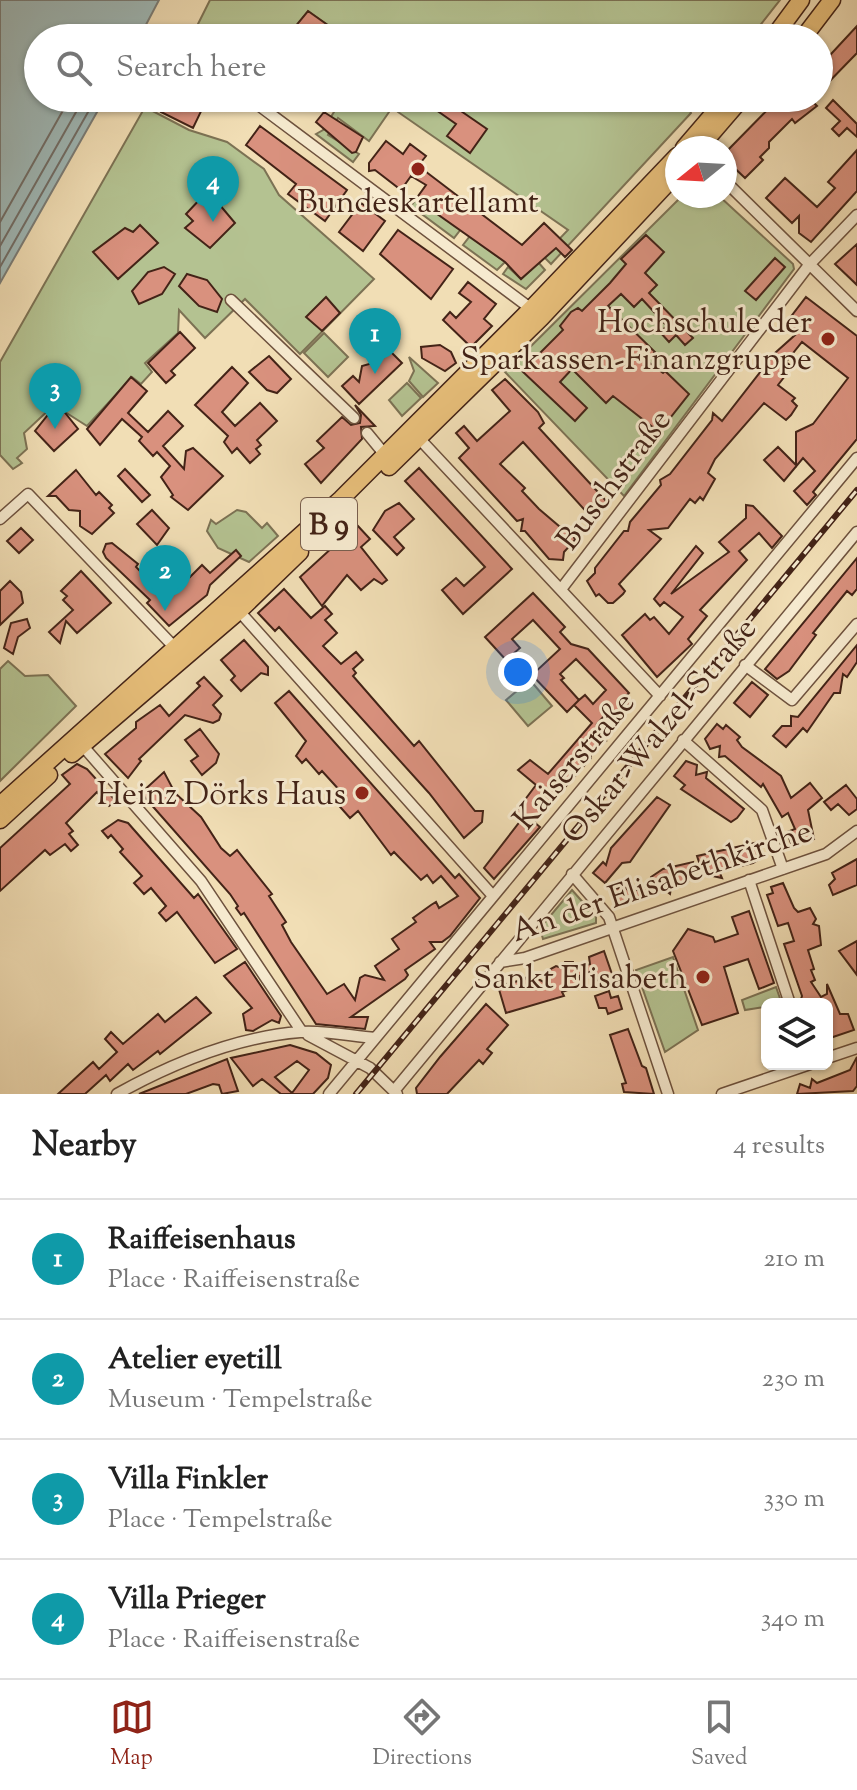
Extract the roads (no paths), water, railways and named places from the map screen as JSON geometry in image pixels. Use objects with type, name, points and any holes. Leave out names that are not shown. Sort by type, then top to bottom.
[{"type":"main road","points":[[783,24],[801,0]]},
{"type":"main road","points":[[800,24],[818,0]]},
{"type":"main road","points":[[814,24],[832,0]]},
{"type":"main road","points":[[697,136],[723,112]]},
{"type":"main road","points":[[708,136],[727,112]]},
{"type":"main road","name":"B 9","points":[[536,313],[665,169]]},
{"type":"main road","name":"B 9","points":[[0,805],[179,652],[239,611],[665,185]]},
{"type":"main road","name":"B 9","points":[[0,820],[386,456],[415,434]]},
{"type":"street","points":[[268,112],[536,313]]},
{"type":"street","points":[[737,193],[857,311]]},
{"type":"street","name":"Buschstraße","points":[[562,588],[809,265],[857,215]]},
{"type":"street","points":[[231,300],[354,418]]},
{"type":"street","points":[[367,433],[386,456]]},
{"type":"street","points":[[415,434],[662,693]]},
{"type":"street","name":"Kaiserstraße","points":[[329,1094],[857,458]]},
{"type":"street","points":[[0,519],[28,494],[179,652]]},
{"type":"street","name":"Oskar-Walzel-Straße","points":[[500,962],[857,532]]},
{"type":"street","points":[[239,611],[496,893]]},
{"type":"street","points":[[745,665],[792,700],[857,624]]},
{"type":"street","points":[[683,740],[762,810],[783,869]]},
{"type":"street","points":[[82,745],[201,881],[302,1032],[356,1060],[395,1092]]},
{"type":"street","name":"An der Elisabethkirche","points":[[395,1092],[500,962],[525,958],[826,854],[857,831]]},
{"type":"street","points":[[572,874],[609,917],[668,1094]]},
{"type":"street","points":[[749,880],[788,998]]},
{"type":"street","points":[[117,1094],[148,1077],[226,1048],[302,1032],[375,1038]]},
{"type":"street","points":[[833,1056],[857,1048]]},
{"type":"street","points":[[722,1094],[792,1070]]},
{"type":"water","points":[[0,0],[159,0],[146,24],[24,24],[24,112],[97,112],[0,283]]},
{"type":"railway","points":[[356,1094],[857,490]]},
{"type":"place","name":"Bundeskartellamt","points":[[418,169]]},
{"type":"place","name":"Villa Prieger","points":[[213,222]]},
{"type":"place","name":"Hochschule der Sparkassen-Finanzgruppe","points":[[828,339]]},
{"type":"place","name":"Raiffeisenhaus","points":[[375,374]]},
{"type":"place","name":"Villa Finkler","points":[[55,429]]},
{"type":"place","name":"Atelier eyetill","points":[[165,611]]},
{"type":"place","name":"Heinz Dörks Haus","points":[[362,793]]},
{"type":"place","name":"Sankt Elisabeth","points":[[703,977]]}]
